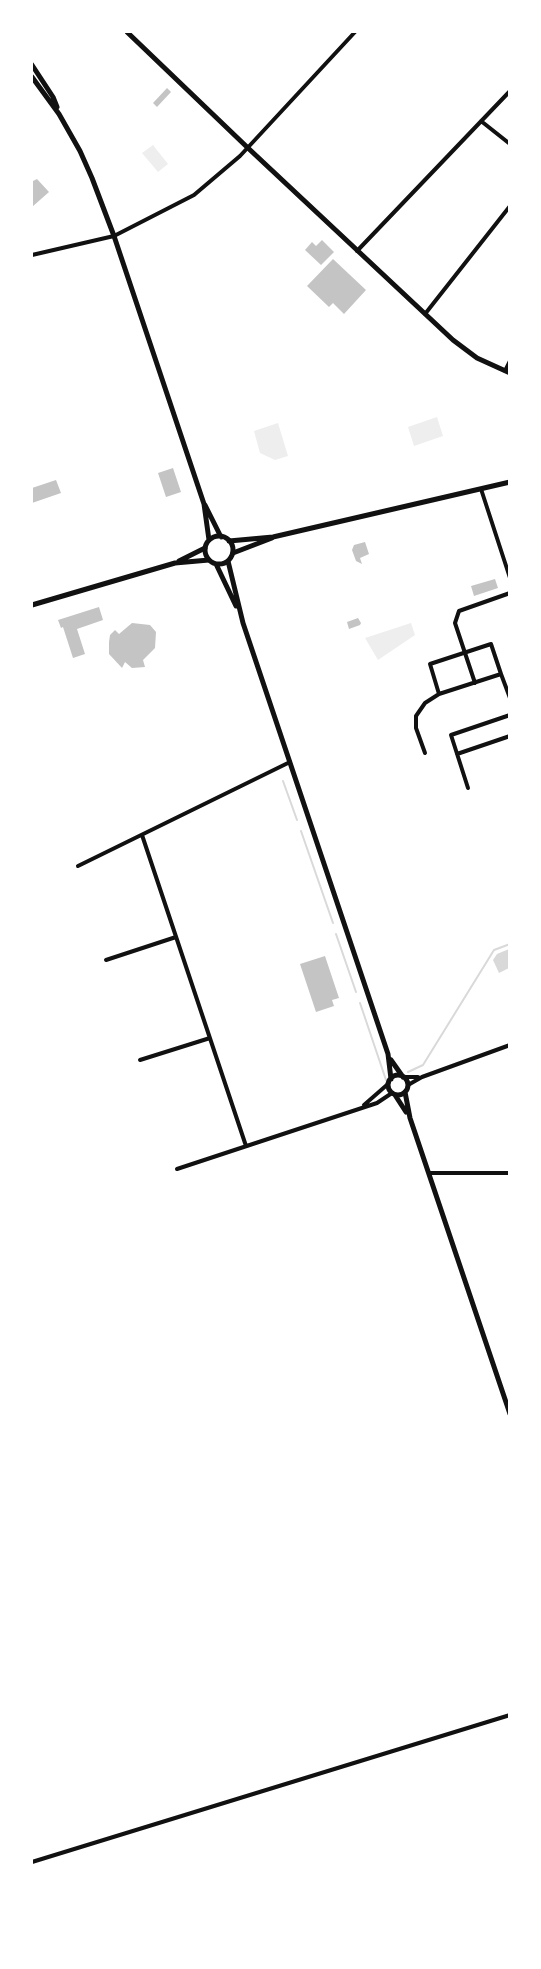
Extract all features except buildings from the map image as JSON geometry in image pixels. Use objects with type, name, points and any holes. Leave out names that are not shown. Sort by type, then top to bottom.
[{"type":"main road","points":[[127,32],[453,340],[477,358],[507,372]]},
{"type":"main road","points":[[32,65],[53,97],[59,114]]},
{"type":"main road","points":[[32,77],[59,114],[92,178],[114,236],[204,504],[221,537],[229,541],[273,537],[510,482]]},
{"type":"main road","points":[[32,605],[175,563],[205,548],[209,540],[204,504]]},
{"type":"main road","points":[[209,540],[221,537]]},
{"type":"main road","points":[[232,553],[273,537]]},
{"type":"main road","points":[[229,541],[232,553],[228,561],[239,610],[388,1053],[394,1066],[408,1085],[405,1092],[410,1118],[510,1414]]},
{"type":"main road","points":[[205,548],[209,560]]},
{"type":"main road","points":[[175,563],[209,560],[216,564],[239,610]]},
{"type":"main road","points":[[216,564],[228,561]]},
{"type":"main road","points":[[388,1053],[390,1081],[394,1094],[410,1118]]},
{"type":"main road","points":[[390,1081],[397,1076],[404,1077]]},
{"type":"main road","points":[[394,1094],[400,1095],[405,1092]]},
{"type":"street","points":[[32,255],[114,236],[194,195],[233,164],[355,32]]},
{"type":"street","points":[[357,251],[510,91]]},
{"type":"street","points":[[481,122],[510,144]]},
{"type":"street","points":[[425,314],[510,206]]},
{"type":"street","points":[[507,372],[510,361]]},
{"type":"street","points":[[481,489],[510,578]]},
{"type":"street","points":[[475,683],[455,623],[459,612],[510,593]]},
{"type":"street","points":[[439,694],[430,664],[491,644],[510,698]]},
{"type":"street","points":[[425,753],[416,728],[416,716],[425,703],[439,694],[501,674]]},
{"type":"street","points":[[468,788],[451,735],[510,715]]},
{"type":"street","points":[[457,754],[510,736]]},
{"type":"street","points":[[78,866],[290,762]]},
{"type":"street","points":[[142,835],[246,1146]]},
{"type":"street","points":[[106,960],[176,937]]},
{"type":"street","points":[[140,1060],[210,1038]]},
{"type":"street","points":[[408,1085],[422,1077],[510,1045]]},
{"type":"street","points":[[404,1077],[422,1077]]},
{"type":"street","points":[[361,1108],[390,1081]]},
{"type":"street","points":[[177,1169],[377,1103],[394,1094]]},
{"type":"street","points":[[429,1173],[510,1173]]},
{"type":"street","points":[[32,1862],[510,1715]]},
{"type":"shaded area","points":[[153,145],[168,164],[158,172],[142,153]]},
{"type":"shaded area","points":[[437,417],[443,436],[414,446],[408,427]]},
{"type":"shaded area","points":[[278,423],[288,456],[275,460],[260,453],[254,431]]},
{"type":"shaded area","points":[[411,623],[415,635],[378,660],[365,638]]},
{"type":"shaded area","points":[[509,949],[509,968],[499,973],[493,960],[497,954]]},
{"type":"waterway","points":[[283,781],[297,820]]},
{"type":"waterway","points":[[301,831],[333,923]]},
{"type":"waterway","points":[[336,934],[356,992]]},
{"type":"waterway","points":[[408,1072],[423,1065],[494,950],[510,944]]},
{"type":"waterway","points":[[360,1003],[386,1080]]}]
